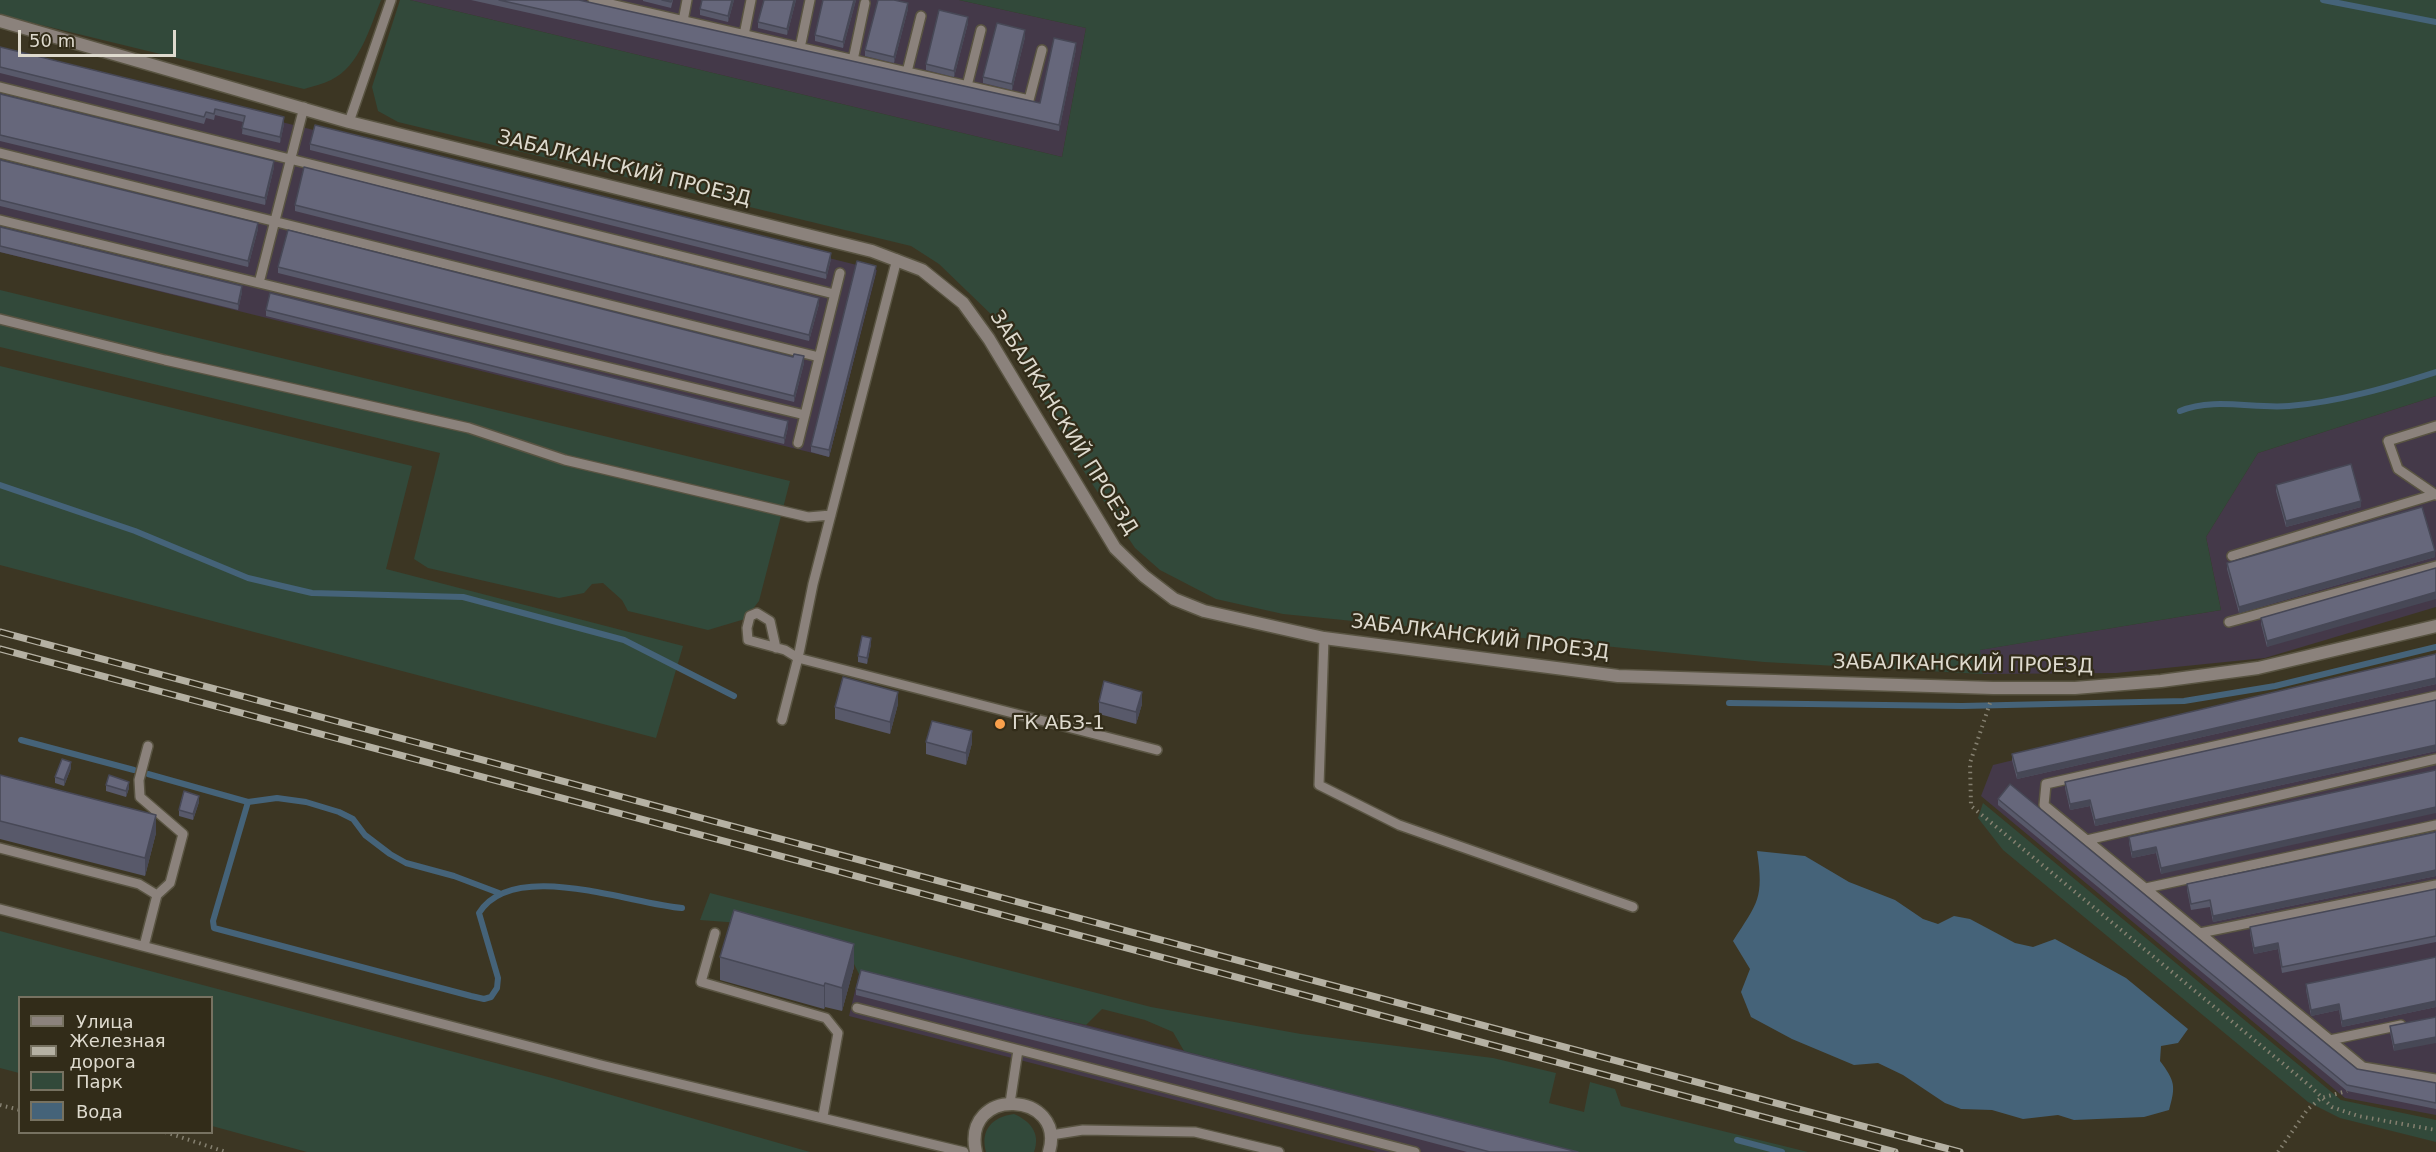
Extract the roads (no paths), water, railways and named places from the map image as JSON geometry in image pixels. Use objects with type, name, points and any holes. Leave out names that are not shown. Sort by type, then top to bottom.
[{"type":"street","name":"ЗАБАЛКАНСКИЙ ПРОЕЗД","points":[[0,21],[304,107],[349,122],[897,259],[922,270],[963,303],[989,339],[1115,548],[1144,576],[1174,599],[1204,611],[1324,638],[1618,676],[1993,688],[2063,688],[2161,681],[2258,668],[2436,626]]},
{"type":"street","points":[[976,1152],[975,1131],[980,1120],[993,1108],[1011,1103],[1032,1108],[1041,1115],[1051,1135],[1049,1152]]},
{"type":"lane","points":[[349,122],[391,0]]},
{"type":"lane","points":[[593,0],[629,4],[683,21],[1029,100],[1042,50]]},
{"type":"lane","points":[[683,21],[687,0]]},
{"type":"lane","points":[[744,35],[751,0]]},
{"type":"lane","points":[[800,48],[810,0]]},
{"type":"lane","points":[[853,60],[865,3]]},
{"type":"lane","points":[[907,72],[921,16]]},
{"type":"lane","points":[[967,86],[981,30]]},
{"type":"lane","points":[[0,87],[834,294]]},
{"type":"lane","points":[[259,283],[304,107]]},
{"type":"lane","points":[[0,153],[819,357]]},
{"type":"lane","points":[[0,220],[805,416]]},
{"type":"lane","points":[[782,720],[798,658],[813,584],[897,259]]},
{"type":"lane","points":[[798,443],[840,273]]},
{"type":"lane","points":[[0,319],[165,360],[458,426],[565,460],[808,517],[831,515]]},
{"type":"lane","points":[[2436,426],[2388,441],[2398,469],[2436,494]]},
{"type":"lane","points":[[2232,555],[2436,494]]},
{"type":"lane","points":[[2229,622],[2436,566]]},
{"type":"lane","points":[[1324,638],[1319,785],[1399,825],[1633,907]]},
{"type":"lane","points":[[776,648],[798,658],[1157,750]]},
{"type":"lane","points":[[2436,696],[2046,784],[2044,805],[2363,1067],[2436,1079]]},
{"type":"lane","points":[[144,946],[157,895],[170,883],[183,834],[140,797],[139,780],[148,746]]},
{"type":"lane","points":[[2087,840],[2436,759]]},
{"type":"lane","points":[[2146,888],[2436,825]]},
{"type":"lane","points":[[0,848],[139,884],[157,895]]},
{"type":"lane","points":[[2200,933],[2436,885]]},
{"type":"lane","points":[[0,909],[601,1065],[823,1116],[964,1152]]},
{"type":"lane","points":[[715,933],[701,982],[826,1018],[838,1033],[823,1116]]},
{"type":"lane","points":[[857,1008],[1415,1152]]},
{"type":"lane","points":[[2330,1040],[2415,1022]]},
{"type":"lane","points":[[1011,1103],[1018,1050]]},
{"type":"lane","points":[[1051,1135],[1083,1130],[1195,1132],[1279,1152]]},
{"type":"water","points":[[1757,851],[1805,856],[1849,882],[1895,900],[1923,919],[1938,924],[1954,916],[1970,919],[2015,943],[2033,947],[2055,939],[2126,978],[2188,1029],[2178,1043],[2161,1046],[2160,1061],[2173,1084],[2169,1110],[2144,1117],[2074,1120],[2058,1115],[2023,1119],[1992,1110],[1961,1109],[1945,1103],[1903,1075],[1878,1063],[1854,1065],[1792,1039],[1751,1017],[1741,992],[1750,969],[1733,941],[1757,899],[1760,880]]},
{"type":"waterway","points":[[2323,0],[2436,22]]},
{"type":"waterway","points":[[2180,411],[2220,404],[2275,407],[2308,404],[2364,393],[2436,372]]},
{"type":"waterway","points":[[0,485],[135,531],[248,578],[312,593],[463,597],[624,640],[734,696]]},
{"type":"waterway","points":[[1729,703],[1962,706],[2184,701],[2275,686],[2436,647]]},
{"type":"waterway","points":[[21,740],[134,770]]},
{"type":"waterway","points":[[148,774],[248,802],[277,798],[306,802],[339,812],[353,819],[365,835],[406,863],[454,876],[499,893]]},
{"type":"waterway","points":[[248,802],[213,921],[214,928],[471,996],[484,999],[491,997],[497,988],[498,978],[479,913],[495,897],[518,888],[544,886],[574,888],[682,908]]},
{"type":"waterway","points":[[1737,1140],[1782,1152]]},
{"type":"railway","points":[[0,632],[1960,1152]]},
{"type":"railway","points":[[0,649],[1895,1152]]},
{"type":"place","name":"ГК АБЗ-1","points":[[1000,724]]}]
